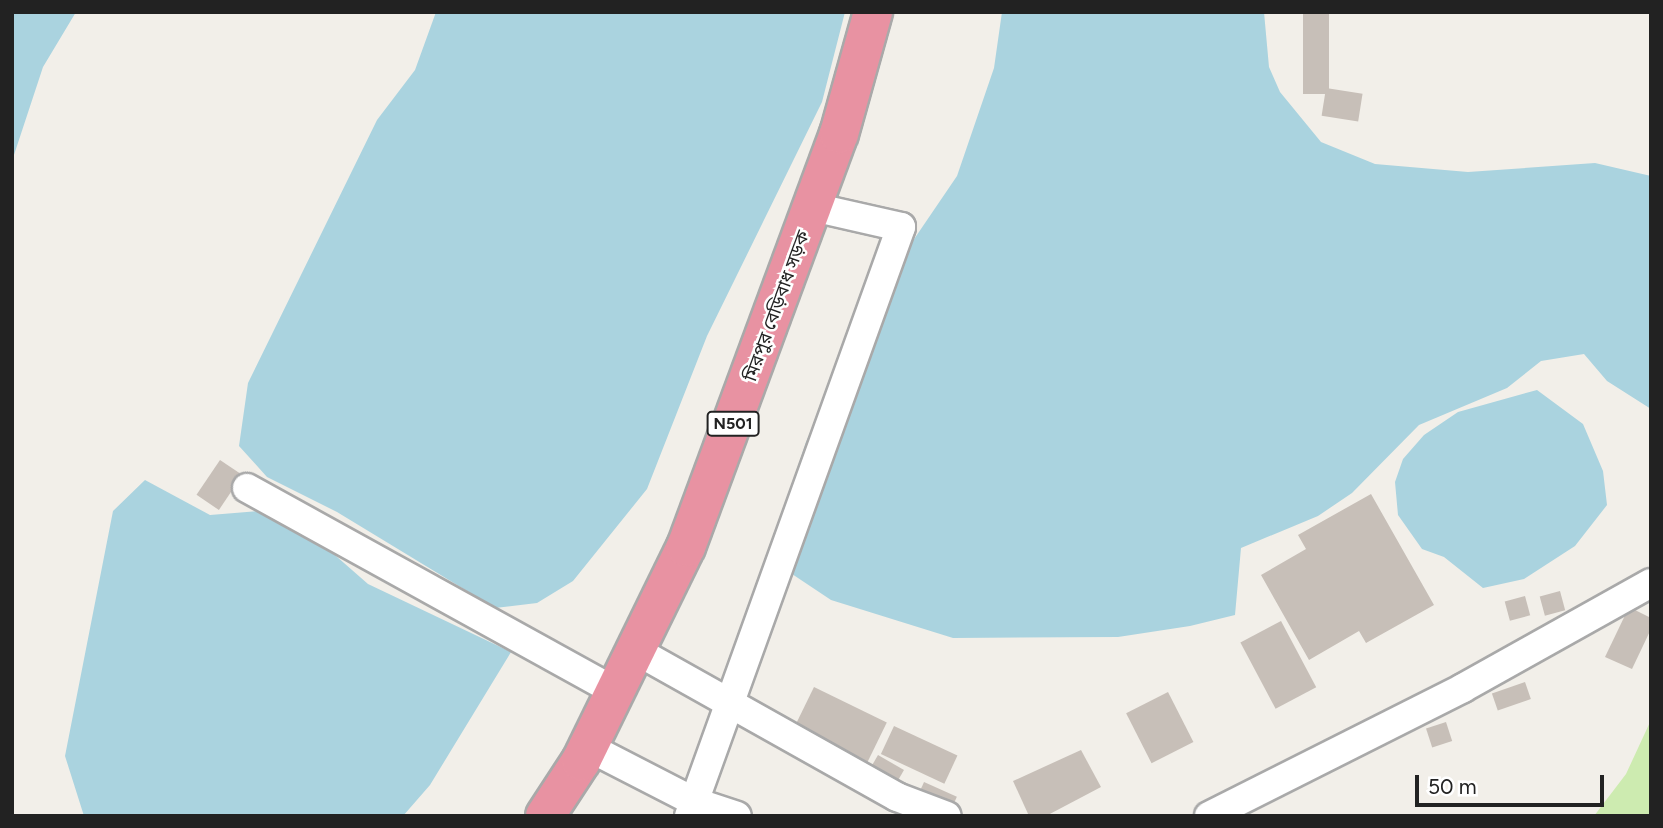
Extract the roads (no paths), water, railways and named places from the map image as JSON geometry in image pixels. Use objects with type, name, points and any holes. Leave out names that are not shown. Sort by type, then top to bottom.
[{"type":"highway","name":"মিরপুর বেড়িবাধ সড়ক","points":[[545,816],[588,747],[686,547],[813,207],[873,12]]},
{"type":"street","points":[[692,809],[727,702],[901,227],[813,207]]},
{"type":"street","points":[[247,488],[615,691]]},
{"type":"street","points":[[1209,816],[1463,688],[1651,583]]},
{"type":"street","points":[[635,650],[897,797],[947,816]]},
{"type":"street","points":[[588,747],[692,809],[737,816]]},
{"type":"water","points":[[12,12],[76,12],[43,67],[12,161]]},
{"type":"water","points":[[436,12],[845,12],[822,102],[707,336],[647,489],[573,581],[537,603],[495,608],[337,512],[267,477],[239,446],[248,383],[377,120],[415,70]]},
{"type":"water","points":[[1002,12],[1264,12],[1269,67],[1280,92],[1321,142],[1375,164],[1468,172],[1595,163],[1651,176],[1651,409],[1607,381],[1584,354],[1541,361],[1507,388],[1419,425],[1352,493],[1318,516],[1241,548],[1235,615],[1190,626],[1118,637],[953,638],[831,600],[771,560],[784,509],[806,442],[839,371],[889,276],[957,176],[994,68]]},
{"type":"water","points":[[1537,390],[1583,424],[1603,471],[1607,505],[1575,546],[1524,579],[1483,588],[1444,557],[1422,549],[1398,515],[1395,482],[1403,459],[1424,435],[1458,412]]},
{"type":"water","points":[[145,480],[210,515],[259,511],[328,549],[368,584],[511,652],[430,785],[403,816],[84,816],[65,756],[113,511]]}]
